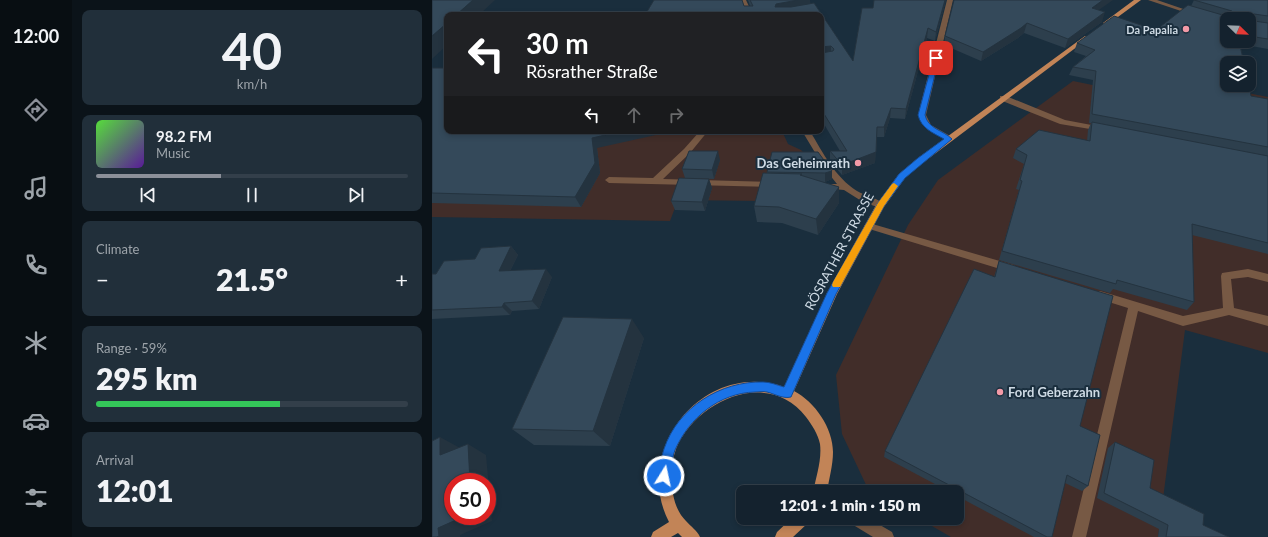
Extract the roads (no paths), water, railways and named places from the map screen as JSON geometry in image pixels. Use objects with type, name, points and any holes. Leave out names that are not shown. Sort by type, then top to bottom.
[{"type":"main road","points":[[1100,28],[1138,0]]},
{"type":"main road","name":"RÖSRATHER STRASSE","points":[[787,393],[832,293],[880,205],[902,176],[1003,98],[1093,33]]},
{"type":"main road","points":[[693,537],[679,524],[667,501],[664,476],[669,450],[682,427],[699,408],[720,395],[742,388],[765,387],[787,393],[804,405],[817,422],[826,444],[826,468],[822,485]]},
{"type":"main road","points":[[658,537],[679,524]]},
{"type":"main road","points":[[782,537],[796,525]]},
{"type":"street","points":[[743,0],[749,12]]},
{"type":"street","points":[[949,139],[928,127],[923,121],[922,115],[950,0]]},
{"type":"street","points":[[1151,0],[1201,16]]},
{"type":"street","points":[[1003,98],[1063,122],[1108,131]]},
{"type":"street","points":[[654,182],[687,151],[701,134]]},
{"type":"street","points":[[808,134],[825,164],[845,187],[855,195],[880,205]]},
{"type":"street","points":[[609,180],[783,185]]},
{"type":"street","points":[[814,186],[845,187]]},
{"type":"street","points":[[869,226],[1021,272]]},
{"type":"street","points":[[1229,311],[1226,276],[1248,273],[1268,278]]},
{"type":"street","points":[[1089,292],[1183,321],[1229,311],[1268,322]]},
{"type":"street","points":[[1079,537],[1134,306]]},
{"type":"street","points":[[867,525],[887,537]]},
{"type":"place","name":"Da Papalia","points":[[1186,29]]},
{"type":"place","name":"Das Geheimrath","points":[[858,163]]},
{"type":"place","name":"Ford Geberzahn","points":[[1000,392]]}]
